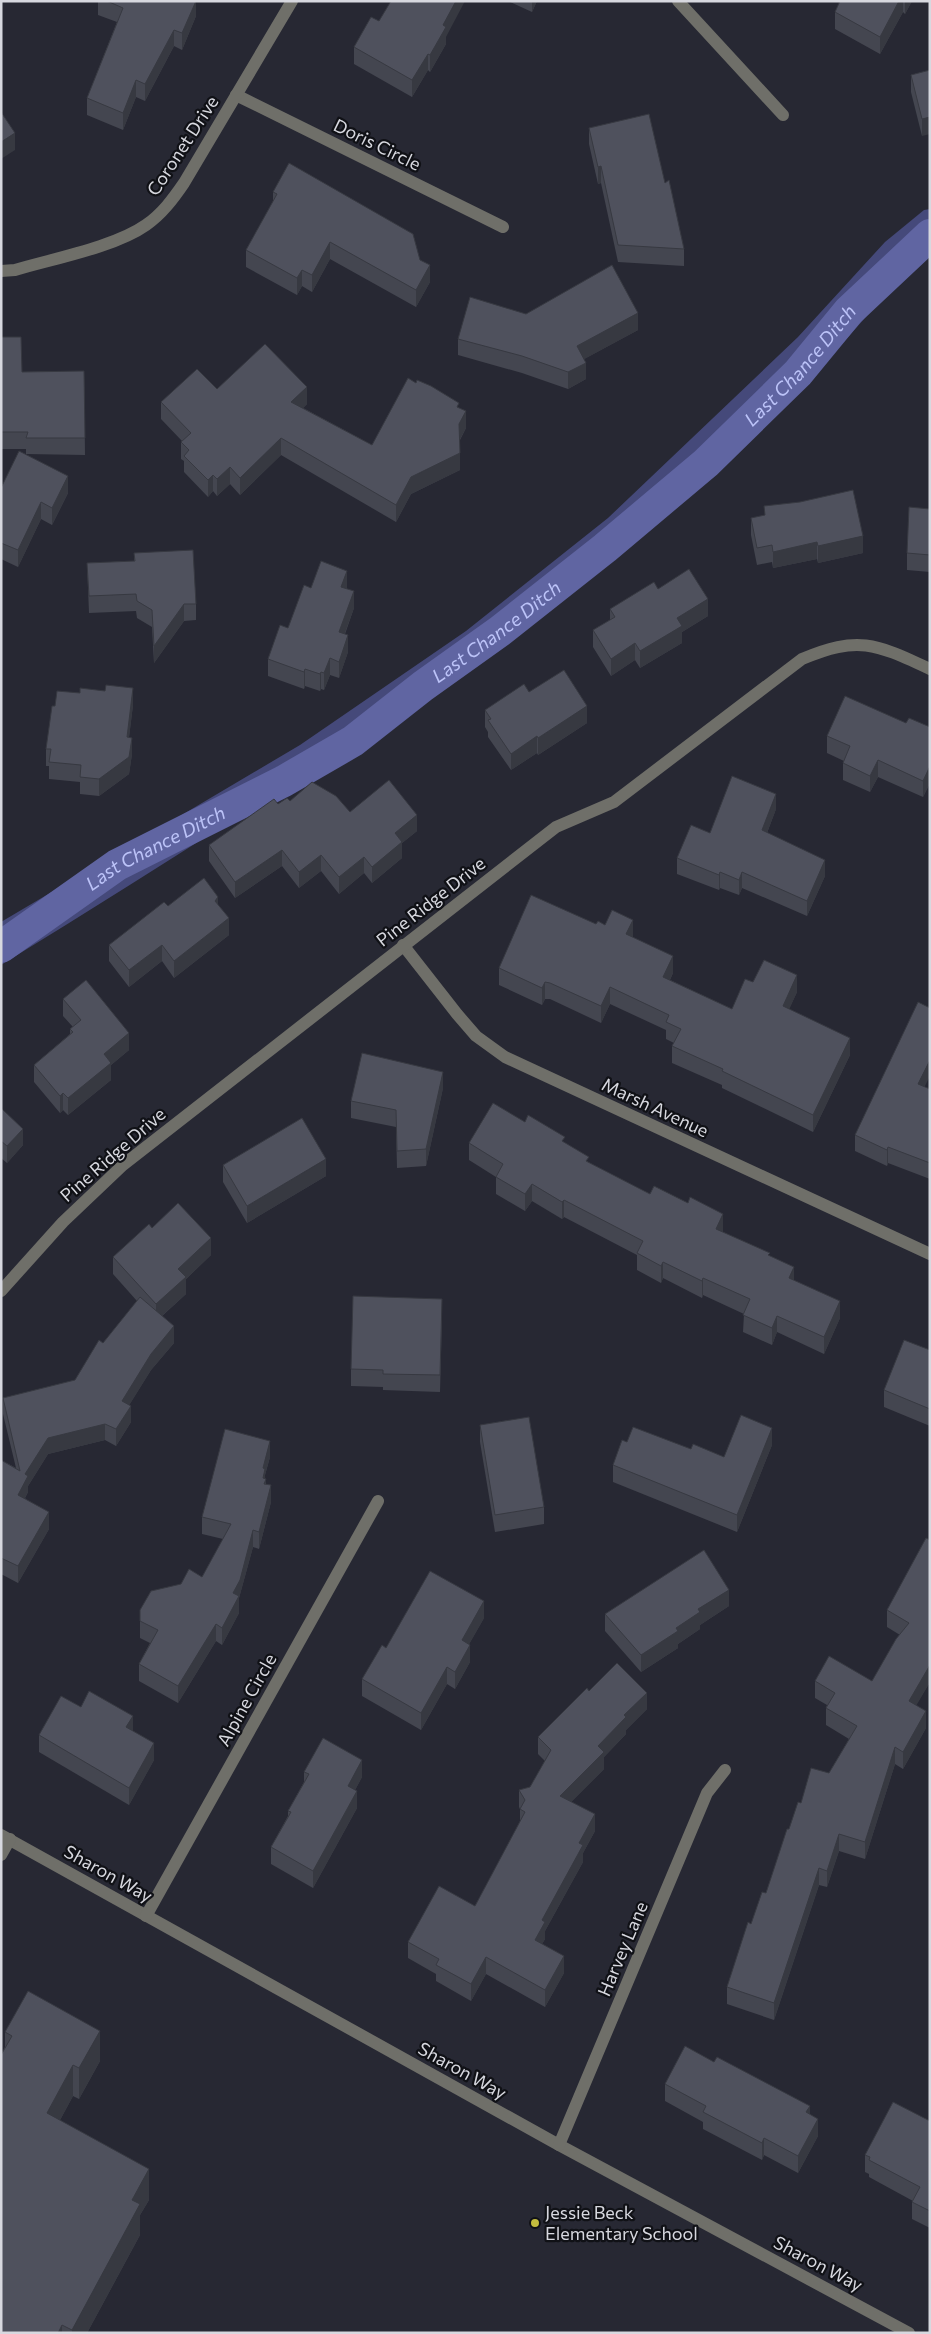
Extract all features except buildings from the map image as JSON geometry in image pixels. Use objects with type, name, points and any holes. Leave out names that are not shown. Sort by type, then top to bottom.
[{"type":"street","name":"Coronet Drive","points":[[1,271],[15,270],[120,239],[145,225],[168,206],[184,183],[292,1]]},
{"type":"street","points":[[678,1],[783,115]]},
{"type":"street","name":"Doris Circle","points":[[236,94],[503,227]]},
{"type":"street","name":"Pine Ridge Drive","points":[[1,1291],[62,1222],[123,1165],[402,945],[556,827],[614,802],[802,658],[829,647],[858,644],[886,649],[930,669]]},
{"type":"street","name":"Marsh Avenue","points":[[402,945],[463,1022],[476,1036],[505,1057],[930,1254]]},
{"type":"street","name":"Alpine Circle","points":[[146,1916],[378,1501]]},
{"type":"street","name":"Harvey Lane","points":[[559,2145],[707,1793],[725,1770]]},
{"type":"street","points":[[1,1855],[6,1837]]},
{"type":"street","name":"Sharon Way","points":[[6,1837],[559,2145],[909,2333]]},
{"type":"shaded area","points":[[930,209],[930,253],[913,263],[835,351],[782,405],[646,521],[492,642],[412,699],[250,808],[1,965],[1,922],[300,745],[466,631],[608,518],[798,337],[885,242],[924,210]]},
{"type":"waterway","name":"Last Chance Ditch","points":[[1,947],[117,865],[284,781],[353,741],[423,686],[500,631],[605,548],[706,463],[798,373],[849,311],[930,235]]},
{"type":"place","name":"Jessie Beck Elementary School","points":[[535,2223]]}]
